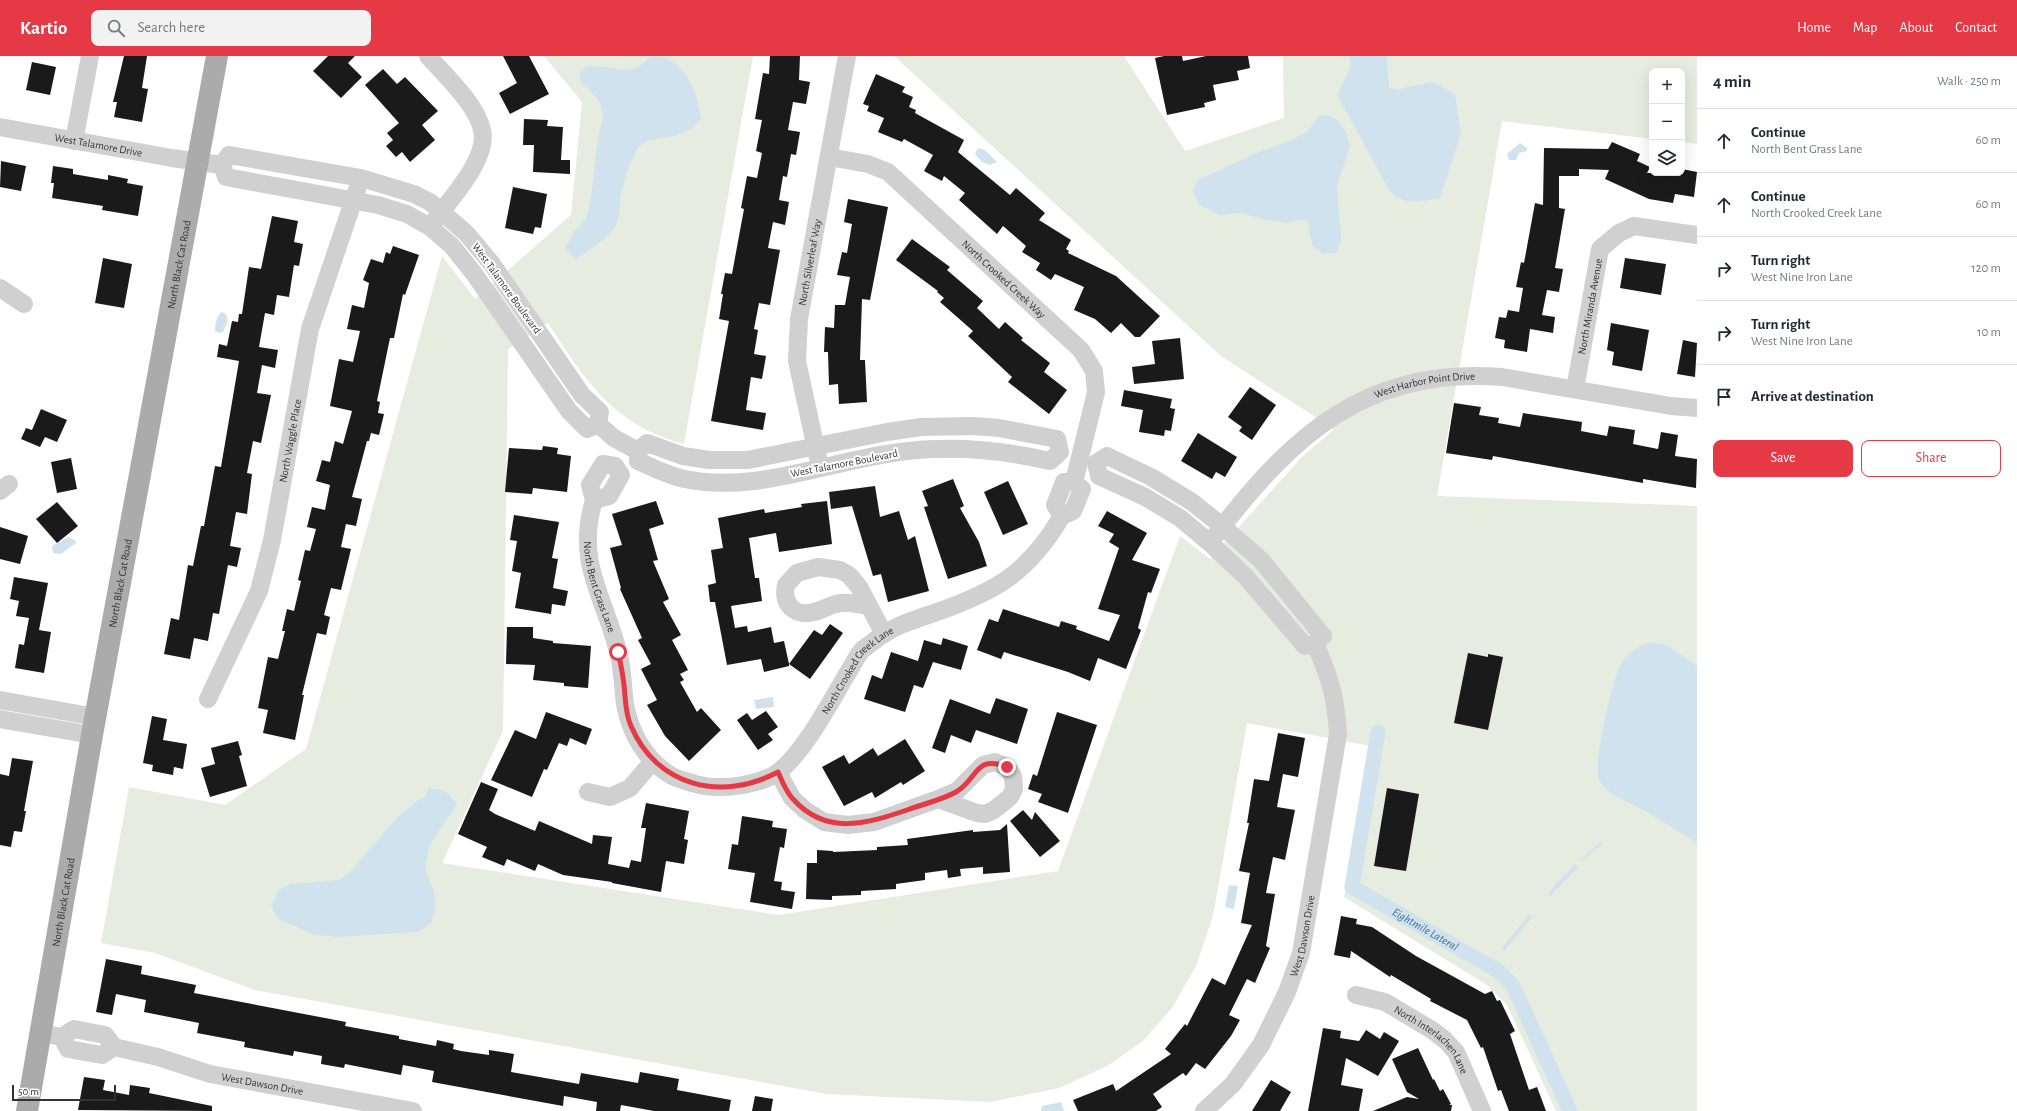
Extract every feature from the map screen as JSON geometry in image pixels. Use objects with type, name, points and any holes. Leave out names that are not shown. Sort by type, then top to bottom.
[{"type":"main road","name":"North Black Cat Road","points":[[27,1111],[52,1035],[94,726],[216,56]]},
{"type":"street","points":[[74,141],[90,56]]},
{"type":"street","points":[[428,56],[471,106],[483,131],[483,142],[480,154],[472,169],[430,227]]},
{"type":"street","name":"North Silverleaf Way","points":[[820,468],[797,362],[797,345],[799,319],[847,56]]},
{"type":"street","name":"West Talamore Drive","points":[[0,127],[197,162]]},
{"type":"street","name":"West Talamore Boulevard","points":[[229,156],[361,178],[414,194],[430,202],[466,233],[492,264],[582,394],[600,412],[598,424],[587,429],[569,411],[475,275],[452,246],[430,227],[407,214],[378,205],[226,177],[222,165],[229,156]]},
{"type":"street","name":"North Crooked Creek Way","points":[[829,157],[868,164],[888,172],[1081,350],[1094,371],[1096,392],[1088,461]]},
{"type":"street","points":[[197,162],[222,165]]},
{"type":"street","name":"North Waggle Place","points":[[208,700],[259,591],[272,540],[310,329],[361,178]]},
{"type":"street","name":"North Miranda Avenue","points":[[1575,389],[1600,249],[1619,233],[1634,226],[1697,235]]},
{"type":"street","points":[[0,288],[24,304]]},
{"type":"street","name":"West Harbor Point Drive","points":[[1210,543],[1222,526],[1285,456],[1314,429],[1351,405],[1380,391],[1418,380],[1462,375],[1502,377],[1671,406],[1697,408]]},
{"type":"street","name":"West Talamore Boulevard","points":[[598,424],[614,438],[632,448],[638,462],[681,478],[732,483],[764,480],[892,453],[922,449],[954,448],[997,451],[1050,461],[1060,452],[1057,439],[999,428],[974,426],[921,427],[748,460],[708,460],[683,456],[647,443],[632,448]]},
{"type":"street","name":"North Bent Grass Lane","points":[[632,448],[615,466],[602,464],[590,485],[594,500],[590,512],[588,560],[595,587],[618,652],[623,679],[625,703],[630,725],[641,747],[653,761]]},
{"type":"street","points":[[1060,452],[1088,461],[1107,456],[1151,477],[1192,502],[1261,560],[1323,636],[1315,644],[1305,646],[1245,576],[1210,543],[1180,518],[1145,498],[1100,476],[1088,461]]},
{"type":"street","name":"North Crooked Creek Lane","points":[[653,761],[673,776],[701,786],[730,787],[762,781],[778,772],[803,746],[862,651],[884,634],[906,623],[976,598],[997,587],[1016,574],[1037,552],[1062,516],[1055,505],[1064,482],[1074,482],[1088,461]]},
{"type":"street","points":[[868,606],[884,634]]},
{"type":"street","name":"West Dawson Drive","points":[[1204,1111],[1233,1084],[1261,1045],[1287,992],[1301,953],[1338,734],[1336,708],[1330,677],[1315,644]]},
{"type":"street","points":[[0,700],[94,726]]},
{"type":"street","points":[[0,719],[94,726]]},
{"type":"street","points":[[588,792],[610,797],[630,788],[653,761]]},
{"type":"street","points":[[778,772],[792,798],[805,810],[824,822],[848,824],[874,822],[938,799]]},
{"type":"street","name":"North Interlachen Lane","points":[[1356,995],[1385,1002],[1432,1030],[1445,1040],[1456,1052],[1482,1111]]},
{"type":"street","name":"West Dawson Drive","points":[[52,1035],[68,1049],[102,1055],[114,1047],[158,1057],[210,1074],[413,1111]]},
{"type":"shaded area","points":[[544,56],[753,56],[684,444],[659,435],[638,425],[619,412],[603,398],[575,364],[548,323],[508,349],[503,731],[442,863],[779,915],[1058,871],[1180,536],[1210,559],[1302,457],[1334,429],[1221,356],[894,56],[1124,56],[1185,151],[1284,118],[1283,56],[1697,56],[1697,144],[1685,142],[1685,68],[1649,68],[1649,139],[1502,121],[1437,496],[1697,506],[1697,1111],[1556,1111],[1507,1005],[1487,985],[1344,897],[1371,746],[1247,723],[1213,916],[1196,966],[1172,1008],[1143,1041],[1107,1066],[1059,1088],[990,1102],[827,1094],[255,990],[155,953],[101,943],[129,787],[225,805],[306,749],[442,256],[475,299],[571,215],[582,102]]},
{"type":"water","points":[[653,56],[664,58],[673,62],[688,77],[697,98],[701,119],[691,129],[675,136],[649,140],[638,147],[629,166],[620,197],[620,210],[616,226],[607,236],[587,252],[575,259],[565,248],[574,232],[586,219],[591,199],[597,144],[603,117],[600,103],[590,90],[580,81],[581,70],[595,66],[623,70],[630,69],[639,66]]},
{"type":"water","points":[[1349,56],[1387,56],[1389,88],[1399,89],[1433,82],[1455,94],[1461,134],[1440,198],[1416,201],[1404,200],[1394,195],[1389,189],[1337,95],[1351,67]]},
{"type":"water","points":[[1328,115],[1337,120],[1346,132],[1350,147],[1337,185],[1341,240],[1336,253],[1322,253],[1313,247],[1307,221],[1296,220],[1287,223],[1263,219],[1242,213],[1220,215],[1199,205],[1193,191],[1198,180],[1259,152],[1294,139],[1307,132],[1319,116]]},
{"type":"water","points":[[1520,143],[1527,148],[1527,151],[1519,153],[1516,160],[1509,160],[1507,154]]},
{"type":"water","points":[[978,148],[985,150],[997,162],[990,165],[982,162],[975,154]]},
{"type":"water","points":[[222,312],[225,313],[228,320],[223,332],[220,333],[215,331],[215,329],[218,317]]},
{"type":"water","points":[[68,537],[75,540],[76,543],[61,554],[53,553],[52,546]]},
{"type":"water","points":[[1650,642],[1666,645],[1697,666],[1697,843],[1652,815],[1619,798],[1607,790],[1599,779],[1598,757],[1604,722],[1617,673],[1626,657],[1638,648]]},
{"type":"water","points":[[773,697],[774,707],[756,709],[754,700]]},
{"type":"water","points":[[428,788],[445,792],[457,804],[429,846],[425,869],[433,889],[436,906],[431,923],[418,932],[338,937],[315,935],[278,919],[271,906],[279,890],[291,884],[339,880],[351,871],[395,820],[417,801],[425,797]]},
{"type":"water","points":[[1601,842],[1602,844],[1580,862],[1581,859]]},
{"type":"water","points":[[1575,864],[1578,868],[1549,896],[1552,888]]},
{"type":"water","points":[[1229,885],[1238,886],[1234,909],[1225,907]]},
{"type":"water","points":[[1529,915],[1533,916],[1504,951],[1502,948]]},
{"type":"water","points":[[1061,1102],[1064,1111],[1041,1111],[1042,1106]]},
{"type":"building","points":[[124,56],[147,56],[142,88],[148,89],[142,122],[114,117],[117,102],[113,102]]},
{"type":"building","points":[[328,56],[355,56],[348,63],[362,77],[341,98],[313,71]]},
{"type":"building","points":[[503,56],[529,56],[549,94],[510,114],[499,93],[517,83]]},
{"type":"building","points":[[770,56],[800,56],[799,80],[810,82],[806,104],[793,102],[788,130],[800,132],[796,155],[791,154],[787,177],[783,176],[779,200],[789,202],[785,225],[773,222],[768,248],[780,250],[770,305],[759,303],[754,329],[758,330],[754,354],[766,356],[762,379],[751,377],[746,410],[766,413],[763,430],[711,421],[729,321],[719,319],[723,294],[721,294],[725,273],[732,274],[744,209],[741,208],[747,176],[757,178],[762,153],[756,151],[762,120],[755,119],[763,73],[769,74]]},
{"type":"building","points":[[1164,56],[1182,56],[1183,61],[1206,56],[1248,56],[1250,68],[1237,71],[1239,80],[1213,85],[1216,100],[1204,103],[1205,107],[1167,115],[1155,58]]},
{"type":"building","points":[[32,62],[56,67],[50,95],[26,90]]},
{"type":"building","points":[[383,69],[397,84],[405,77],[438,111],[422,125],[435,140],[410,162],[402,152],[396,157],[386,146],[393,140],[387,133],[399,123],[365,85]]},
{"type":"building","points":[[876,74],[905,87],[902,92],[913,97],[909,107],[916,110],[915,113],[964,140],[958,152],[1010,195],[1016,188],[1045,213],[1039,220],[1071,240],[1066,249],[1069,251],[1068,253],[1116,276],[1160,316],[1140,337],[1135,337],[1121,323],[1111,333],[1095,319],[1074,310],[1084,287],[1055,274],[1051,280],[1036,270],[1040,263],[1022,252],[1026,246],[1003,226],[997,234],[959,200],[965,193],[944,176],[942,181],[924,171],[933,155],[904,139],[902,142],[878,132],[884,118],[867,111],[869,106],[863,104]]},
{"type":"building","points":[[524,119],[548,120],[547,126],[563,127],[561,160],[570,160],[570,174],[533,172],[534,145],[523,145]]},
{"type":"building","points":[[1612,142],[1640,154],[1637,161],[1649,167],[1647,173],[1649,173],[1649,176],[1685,176],[1685,170],[1697,172],[1694,197],[1675,194],[1673,203],[1649,199],[1605,179],[1609,170],[1579,169],[1579,176],[1559,176],[1559,208],[1565,209],[1555,268],[1563,269],[1559,292],[1547,290],[1542,315],[1555,317],[1553,333],[1530,329],[1527,352],[1504,348],[1505,340],[1495,338],[1499,317],[1506,318],[1508,310],[1519,312],[1523,288],[1516,287],[1521,262],[1524,263],[1535,203],[1543,205],[1544,148],[1608,149]]},
{"type":"building","points":[[1,161],[26,166],[21,191],[0,187]]},
{"type":"building","points":[[53,166],[73,169],[73,174],[108,180],[108,175],[128,179],[127,183],[143,186],[138,216],[102,210],[103,206],[52,198],[54,183],[51,183]]},
{"type":"building","points":[[513,187],[547,194],[541,228],[535,227],[533,234],[505,228]]},
{"type":"building","points":[[848,199],[888,207],[870,300],[862,299],[860,360],[865,360],[867,402],[839,404],[838,384],[829,385],[828,352],[824,352],[825,327],[834,328],[835,305],[845,305],[850,277],[837,275],[842,252],[847,253],[852,224],[844,222]]},
{"type":"building","points":[[272,216],[298,221],[294,242],[303,244],[299,266],[294,265],[289,297],[277,295],[274,315],[265,313],[259,347],[278,350],[275,368],[262,365],[257,393],[271,395],[261,443],[253,441],[247,473],[252,474],[247,514],[236,512],[230,546],[241,548],[237,567],[228,565],[219,614],[213,613],[208,641],[194,638],[190,659],[164,654],[171,618],[179,620],[188,565],[193,566],[201,526],[204,526],[215,466],[221,467],[239,361],[217,357],[219,344],[227,346],[232,321],[238,322],[239,314],[242,314],[249,267],[261,269]]},
{"type":"building","points":[[912,239],[950,267],[947,270],[983,301],[977,308],[999,329],[1005,322],[1023,338],[1021,340],[1050,363],[1044,372],[1067,390],[1049,414],[1008,382],[1012,377],[968,336],[973,331],[940,302],[944,298],[937,292],[938,291],[896,260]]},
{"type":"building","points":[[393,246],[419,255],[405,295],[403,294],[394,338],[390,338],[377,401],[380,402],[378,413],[384,414],[379,435],[371,433],[369,441],[367,441],[352,497],[362,499],[356,526],[346,524],[341,547],[351,549],[341,590],[331,588],[324,615],[330,617],[326,635],[317,633],[302,695],[304,695],[295,740],[263,733],[268,710],[258,708],[268,657],[278,659],[285,631],[282,631],[287,609],[294,611],[301,581],[298,580],[305,550],[310,551],[316,529],[307,527],[312,507],[325,510],[330,485],[316,481],[322,460],[330,462],[335,441],[343,444],[352,411],[330,406],[339,359],[353,362],[360,331],[347,329],[352,305],[364,308],[369,283],[363,280],[371,259],[383,263],[386,252],[390,254]]},
{"type":"building","points":[[103,258],[132,264],[124,308],[95,303]]},
{"type":"building","points":[[1625,258],[1666,264],[1661,295],[1620,288]]},
{"type":"building","points":[[1611,323],[1649,330],[1642,371],[1612,365],[1614,352],[1607,350]]},
{"type":"building","points":[[1180,338],[1184,379],[1134,384],[1132,367],[1155,364],[1152,341]]},
{"type":"building","points":[[1683,340],[1697,343],[1695,377],[1677,374]]},
{"type":"building","points":[[1250,387],[1276,405],[1252,440],[1239,431],[1242,427],[1228,417]]},
{"type":"building","points":[[1124,390],[1172,399],[1170,408],[1175,409],[1171,431],[1165,430],[1164,436],[1139,432],[1143,410],[1121,406]]},
{"type":"building","points":[[1454,403],[1481,407],[1479,415],[1499,418],[1498,423],[1520,427],[1523,413],[1582,422],[1581,431],[1607,436],[1609,426],[1635,430],[1633,444],[1658,449],[1661,432],[1678,435],[1675,456],[1697,459],[1696,488],[1643,479],[1643,483],[1493,456],[1492,460],[1446,453]]},
{"type":"building","points":[[41,409],[67,420],[57,442],[45,437],[40,447],[21,439],[26,428],[32,430]]},
{"type":"building","points":[[1198,433],[1237,457],[1225,477],[1216,472],[1212,479],[1181,461]]},
{"type":"building","points":[[543,446],[558,448],[557,454],[571,456],[567,492],[533,488],[532,494],[505,492],[509,448],[542,450]]},
{"type":"building","points":[[71,458],[77,489],[57,493],[51,462]]},
{"type":"building","points":[[953,479],[964,506],[960,508],[979,542],[987,566],[948,579],[924,507],[928,506],[922,491]]},
{"type":"building","points":[[1008,481],[1028,524],[1003,535],[984,492]]},
{"type":"building","points":[[875,486],[880,517],[899,511],[908,540],[915,536],[929,591],[888,602],[881,574],[873,576],[852,506],[831,509],[829,492]]},
{"type":"building","points":[[656,501],[664,524],[649,529],[658,560],[653,561],[669,599],[663,602],[681,635],[672,640],[688,670],[680,674],[684,680],[680,682],[697,712],[701,708],[721,730],[689,761],[665,736],[647,705],[657,700],[641,669],[651,664],[638,640],[642,638],[620,589],[621,588],[610,548],[622,545],[612,514]]},
{"type":"building","points":[[827,501],[832,544],[779,552],[776,533],[749,538],[755,578],[759,578],[762,601],[731,606],[735,628],[747,626],[748,632],[771,627],[774,643],[784,641],[789,666],[764,672],[761,659],[727,665],[715,602],[710,602],[708,585],[716,583],[711,550],[723,548],[718,518],[764,509],[765,513],[802,507],[801,504]]},
{"type":"building","points":[[57,502],[78,526],[57,543],[36,519]]},
{"type":"building","points":[[1107,511],[1147,533],[1132,560],[1160,569],[1151,593],[1148,592],[1138,628],[1141,630],[1126,669],[1098,658],[1090,681],[1068,672],[1004,652],[1001,659],[977,650],[989,619],[998,622],[1003,609],[1059,627],[1061,621],[1077,626],[1076,629],[1109,641],[1120,615],[1098,609],[1119,548],[1109,542],[1114,534],[1098,526]]},
{"type":"building","points":[[514,515],[559,522],[552,558],[558,559],[553,588],[568,591],[565,606],[552,604],[551,614],[515,608],[521,573],[512,571],[517,541],[510,540]]},
{"type":"building","points":[[0,527],[28,536],[20,564],[0,559]]},
{"type":"building","points":[[14,577],[48,583],[39,630],[51,632],[44,673],[15,668],[19,644],[24,645],[29,618],[16,616],[19,601],[10,599]]},
{"type":"building","points":[[830,624],[843,633],[810,679],[789,664],[814,630],[822,635]]},
{"type":"building","points":[[507,627],[533,627],[533,638],[553,641],[553,643],[591,646],[588,688],[564,686],[564,683],[533,680],[535,665],[506,664]]},
{"type":"building","points":[[943,638],[968,646],[961,670],[933,662],[923,688],[914,685],[905,712],[864,699],[872,675],[882,679],[891,652],[918,661],[924,640],[941,645]]},
{"type":"building","points":[[1468,653],[1488,657],[1488,654],[1503,657],[1488,730],[1454,723]]},
{"type":"building","points":[[996,698],[1028,709],[1017,744],[976,730],[971,743],[951,735],[945,753],[932,748],[950,699],[990,714]]},
{"type":"building","points":[[766,711],[778,727],[768,734],[773,740],[758,750],[737,720],[747,713],[752,720]]},
{"type":"building","points":[[546,712],[592,729],[586,745],[570,738],[567,746],[559,743],[547,770],[544,769],[532,797],[491,780],[515,730],[536,739]]},
{"type":"building","points":[[1057,712],[1097,725],[1068,813],[1038,802],[1042,794],[1028,789],[1033,774],[1037,776]]},
{"type":"building","points":[[152,716],[167,719],[163,740],[187,744],[183,769],[174,767],[173,775],[152,771],[153,765],[143,763]]},
{"type":"building","points":[[1278,733],[1305,738],[1298,777],[1283,774],[1277,807],[1295,810],[1285,860],[1273,857],[1266,893],[1275,894],[1266,946],[1270,948],[1255,983],[1247,979],[1229,1015],[1240,1020],[1231,1036],[1205,1069],[1196,1063],[1186,1076],[1183,1073],[1153,1094],[1162,1107],[1156,1111],[1078,1111],[1073,1100],[1113,1084],[1116,1091],[1171,1054],[1165,1049],[1185,1024],[1187,1026],[1212,978],[1225,985],[1252,925],[1241,923],[1250,873],[1239,871],[1249,823],[1247,823],[1254,779],[1269,781]]},
{"type":"building","points":[[905,739],[925,771],[903,785],[901,782],[875,798],[872,792],[844,806],[822,767],[844,755],[849,764],[873,748],[878,756]]},
{"type":"building","points":[[238,741],[242,755],[239,756],[247,786],[210,797],[201,768],[215,764],[211,748]]},
{"type":"building","points":[[12,758],[33,761],[24,811],[26,811],[22,832],[14,831],[11,847],[0,845],[0,774],[9,776]]},
{"type":"building","points":[[481,782],[498,789],[489,810],[495,814],[535,831],[539,821],[592,844],[593,835],[612,837],[608,864],[629,868],[631,860],[641,862],[646,828],[641,828],[646,803],[689,811],[684,839],[688,840],[684,864],[666,861],[661,892],[612,882],[563,875],[538,864],[535,871],[507,859],[504,866],[482,857],[487,847],[458,834]]},
{"type":"building","points":[[1387,788],[1419,794],[1406,871],[1374,866]]},
{"type":"building","points":[[1023,810],[1032,820],[1035,812],[1060,841],[1040,857],[1010,821]]},
{"type":"building","points":[[742,816],[773,821],[772,827],[787,829],[784,848],[780,847],[774,881],[782,882],[781,890],[795,892],[792,909],[750,902],[755,873],[728,869],[732,844],[738,845]]},
{"type":"building","points":[[1007,824],[1010,872],[983,874],[983,867],[960,869],[961,876],[948,878],[947,870],[925,873],[925,880],[896,884],[896,889],[861,891],[861,895],[832,896],[832,900],[806,899],[807,863],[817,863],[817,850],[833,852],[877,850],[877,847],[908,845],[907,839],[973,830],[973,832],[1000,830]]},
{"type":"building","points":[[1341,916],[1357,919],[1356,924],[1372,927],[1416,956],[1485,994],[1492,991],[1497,1001],[1500,1000],[1515,1031],[1510,1034],[1529,1090],[1537,1087],[1546,1111],[1509,1111],[1501,1090],[1498,1091],[1483,1047],[1481,1048],[1467,1020],[1430,1001],[1431,999],[1391,975],[1390,977],[1351,951],[1350,958],[1334,955]]},
{"type":"building","points":[[106,959],[142,966],[141,974],[196,985],[194,993],[346,1022],[345,1026],[399,1036],[399,1039],[436,1046],[437,1040],[454,1044],[453,1049],[461,1051],[489,1055],[489,1050],[514,1054],[511,1072],[579,1084],[581,1073],[638,1083],[640,1072],[679,1079],[677,1090],[731,1100],[729,1111],[654,1111],[621,1105],[620,1111],[596,1111],[597,1102],[564,1096],[563,1106],[432,1082],[434,1071],[403,1065],[401,1075],[345,1064],[344,1068],[321,1064],[322,1056],[294,1051],[293,1056],[244,1047],[245,1042],[197,1033],[199,1023],[144,1012],[146,1000],[116,994],[112,1015],[96,1012]]},
{"type":"building","points":[[1323,1028],[1341,1031],[1340,1038],[1359,1041],[1366,1030],[1380,1039],[1384,1032],[1399,1041],[1378,1076],[1346,1058],[1341,1085],[1363,1089],[1359,1111],[1308,1111]]},
{"type":"building","points":[[1418,1048],[1433,1080],[1434,1079],[1440,1091],[1443,1089],[1451,1104],[1449,1105],[1452,1105],[1451,1111],[1373,1111],[1407,1097],[1419,1099],[1407,1092],[1392,1059]]},
{"type":"building","points":[[84,1077],[105,1080],[103,1090],[129,1095],[130,1085],[150,1088],[149,1093],[212,1106],[212,1111],[78,1110]]},
{"type":"building","points":[[1271,1080],[1291,1092],[1280,1111],[1252,1111]]},
{"type":"building","points":[[755,1096],[773,1099],[771,1111],[752,1111]]},
{"type":"waterway","name":"Eightmile Lateral","points":[[1378,732],[1352,887],[1500,972],[1513,986],[1570,1111]]},
{"type":"route","points":[[618,652],[623,679],[625,703],[630,725],[641,747],[653,761],[673,776],[701,786],[730,787],[762,781],[778,772],[792,798],[805,810],[824,822],[848,824],[874,822],[957,791],[982,765],[995,762],[1007,767]]}]
